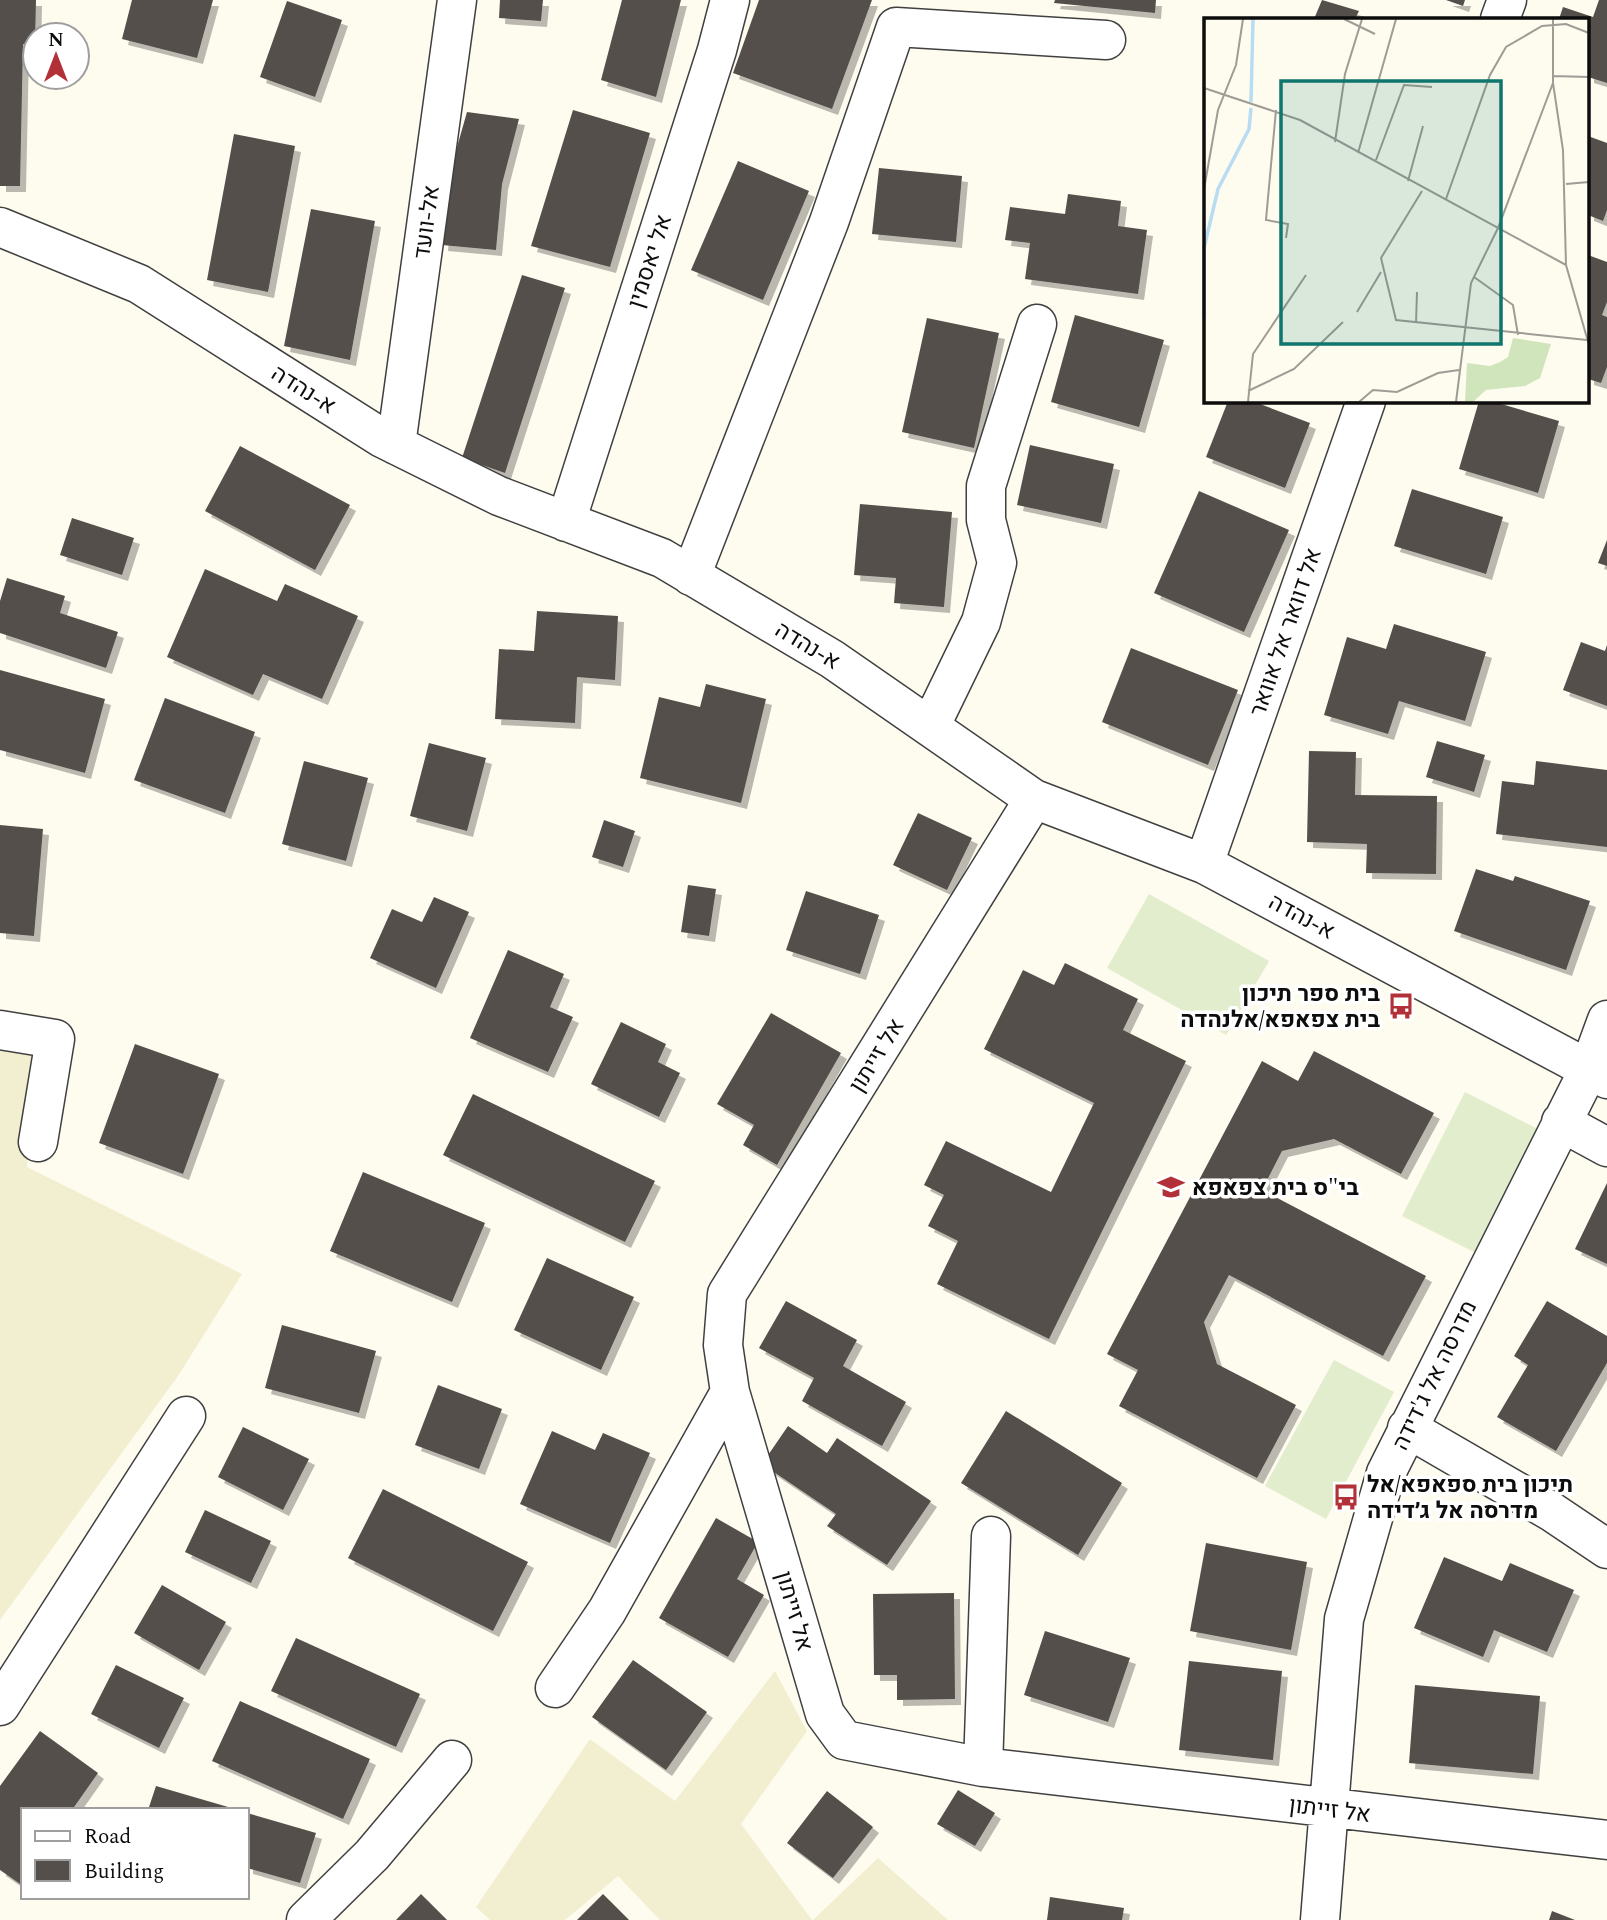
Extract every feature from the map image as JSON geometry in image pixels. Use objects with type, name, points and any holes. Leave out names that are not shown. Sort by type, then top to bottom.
[{"type":"street","name":"אל-וועד","points":[[396,445],[457,0]]},
{"type":"street","name":"אל יאסמין","points":[[566,522],[717,50],[730,0]]},
{"type":"street","points":[[1500,18],[1507,0]]},
{"type":"street","points":[[691,576],[829,222],[896,27],[1106,40]]},
{"type":"street","name":"א-נהדה","points":[[0,227],[139,284],[396,445],[499,496],[662,558],[832,659],[1034,800],[1204,864],[1598,1074]]},
{"type":"street","points":[[930,727],[981,622],[998,563],[986,520],[986,486],[1037,324]]},
{"type":"street","name":"אל דוואר אל אוואר","points":[[1204,864],[1366,402]]},
{"type":"street","name":"אל זייתון","points":[[1034,800],[727,1294],[723,1345],[730,1392],[825,1714],[844,1740],[983,1767],[1607,1840]]},
{"type":"street","name":"מדרסה אל ג'דידה","points":[[1320,1920],[1344,1619],[1386,1473],[1562,1122],[1598,1074],[1607,1020]]},
{"type":"street","points":[[0,1030],[55,1040],[38,1142]]},
{"type":"street","points":[[1562,1122],[1607,1147]]},
{"type":"street","points":[[555,1688],[607,1611],[730,1392]]},
{"type":"street","points":[[0,1706],[186,1416]]},
{"type":"street","points":[[1407,1428],[1552,1512],[1607,1549]]},
{"type":"street","points":[[983,1767],[991,1536]]},
{"type":"street","points":[[306,1920],[372,1855],[452,1760]]},
{"type":"shaded area","points":[[0,1045],[37,1050],[27,1167],[242,1274],[178,1376],[0,1620]]},
{"type":"shaded area","points":[[775,1671],[807,1731],[741,1824],[812,1920],[660,1920],[618,1876],[565,1920],[490,1920],[476,1907],[590,1739],[675,1801]]},
{"type":"shaded area","points":[[878,1858],[948,1920],[813,1920]]},
{"type":"green space","points":[[1149,894],[1269,961],[1226,1035],[1107,968]]},
{"type":"green space","points":[[1465,1092],[1538,1129],[1476,1253],[1402,1216]]},
{"type":"green space","points":[[1334,1360],[1394,1392],[1326,1519],[1265,1486]]},
{"type":"building","points":[[0,0],[36,0],[36,21],[21,21],[20,186],[0,186]]},
{"type":"building","points":[[132,0],[213,0],[197,58],[122,39]]},
{"type":"building","points":[[500,0],[543,0],[541,21],[499,18]]},
{"type":"building","points":[[622,0],[681,0],[656,97],[601,80]]},
{"type":"building","points":[[759,0],[872,0],[832,109],[733,73]]},
{"type":"building","points":[[1055,0],[1156,0],[1155,13],[1054,3]]},
{"type":"building","points":[[1322,0],[1359,11],[1356,18],[1314,18]]},
{"type":"building","points":[[1446,0],[1465,0],[1463,6]]},
{"type":"building","points":[[1599,0],[1607,0],[1607,83],[1590,78],[1590,18],[1559,18],[1563,7],[1593,17]]},
{"type":"building","points":[[287,1],[342,20],[315,97],[260,77]]},
{"type":"building","points":[[573,110],[650,133],[610,267],[531,246]]},
{"type":"building","points":[[467,112],[519,119],[502,184],[496,250],[442,245],[448,179]]},
{"type":"building","points":[[234,134],[295,146],[268,292],[207,280]]},
{"type":"building","points":[[1590,137],[1607,143],[1607,210],[1603,221],[1590,216]]},
{"type":"building","points":[[738,161],[809,191],[763,300],[691,270]]},
{"type":"building","points":[[879,168],[962,176],[956,242],[872,234]]},
{"type":"building","points":[[1068,194],[1121,201],[1118,226],[1147,230],[1138,294],[1025,279],[1030,243],[1005,240],[1010,207],[1065,214]]},
{"type":"building","points":[[311,209],[375,221],[350,360],[284,346]]},
{"type":"building","points":[[1590,256],[1607,262],[1607,302],[1602,315],[1607,317],[1607,367],[1601,383],[1590,380]]},
{"type":"building","points":[[522,275],[565,288],[505,473],[462,458]]},
{"type":"building","points":[[1075,315],[1164,340],[1139,427],[1051,402]]},
{"type":"building","points":[[927,318],[999,333],[974,448],[902,432]]},
{"type":"building","points":[[1228,402],[1255,402],[1310,423],[1285,488],[1206,457]]},
{"type":"building","points":[[1479,402],[1494,402],[1559,421],[1538,493],[1459,469]]},
{"type":"building","points":[[1030,445],[1114,464],[1101,523],[1017,505]]},
{"type":"building","points":[[240,446],[350,505],[315,570],[205,511]]},
{"type":"building","points":[[1412,489],[1503,517],[1486,574],[1394,546]]},
{"type":"building","points":[[1199,491],[1289,530],[1244,632],[1154,593]]},
{"type":"building","points":[[860,504],[952,512],[944,607],[894,603],[896,578],[854,575]]},
{"type":"building","points":[[72,518],[134,538],[122,575],[60,555]]},
{"type":"building","points":[[1607,540],[1607,566],[1598,563]]},
{"type":"building","points":[[205,569],[277,601],[285,584],[358,616],[322,699],[263,674],[253,695],[167,657]]},
{"type":"building","points":[[7,578],[65,596],[60,613],[118,632],[106,668],[0,633],[0,601]]},
{"type":"building","points":[[537,611],[618,616],[615,680],[577,677],[575,723],[495,719],[499,649],[534,651]]},
{"type":"building","points":[[1394,624],[1486,652],[1465,721],[1399,701],[1388,734],[1324,715],[1347,637],[1386,649]]},
{"type":"building","points":[[1581,642],[1605,651],[1607,645],[1607,706],[1563,690]]},
{"type":"building","points":[[1131,648],[1238,690],[1208,765],[1102,722]]},
{"type":"building","points":[[0,670],[105,699],[85,773],[0,750]]},
{"type":"building","points":[[706,684],[766,699],[741,803],[640,778],[659,697],[700,707]]},
{"type":"building","points":[[165,698],[255,732],[225,813],[134,780]]},
{"type":"building","points":[[1437,741],[1485,755],[1474,792],[1426,777]]},
{"type":"building","points":[[429,743],[486,758],[467,831],[410,816]]},
{"type":"building","points":[[1309,751],[1356,752],[1355,795],[1437,796],[1436,874],[1366,873],[1367,844],[1307,842]]},
{"type":"building","points":[[304,761],[368,778],[346,861],[282,844]]},
{"type":"building","points":[[1536,761],[1607,770],[1607,847],[1496,834],[1502,781],[1534,785]]},
{"type":"building","points":[[918,813],[972,838],[947,890],[893,865]]},
{"type":"building","points":[[604,820],[635,831],[623,867],[592,857]]},
{"type":"building","points":[[0,825],[43,829],[34,936],[0,933]]},
{"type":"building","points":[[1476,869],[1513,881],[1515,876],[1590,901],[1566,970],[1454,931]]},
{"type":"building","points":[[688,885],[716,889],[709,936],[681,932]]},
{"type":"building","points":[[806,891],[879,915],[860,974],[786,950]]},
{"type":"building","points":[[434,897],[469,912],[436,988],[370,958],[392,909],[422,922]]},
{"type":"building","points":[[508,950],[564,974],[550,1007],[573,1017],[548,1072],[470,1038]]},
{"type":"building","points":[[1065,963],[1138,999],[1123,1030],[1186,1061],[1049,1339],[937,1284],[958,1241],[928,1226],[944,1195],[924,1185],[946,1141],[1051,1192],[1094,1103],[984,1049],[1023,970],[1054,985]]},
{"type":"building","points":[[771,1013],[841,1053],[777,1165],[743,1145],[754,1125],[717,1104]]},
{"type":"building","points":[[621,1022],[666,1044],[658,1062],[680,1073],[659,1117],[591,1084]]},
{"type":"building","points":[[135,1044],[219,1074],[183,1174],[99,1143]]},
{"type":"building","points":[[1314,1051],[1434,1113],[1401,1174],[1334,1139],[1282,1151],[1262,1190],[1426,1276],[1383,1356],[1229,1275],[1204,1322],[1217,1364],[1296,1405],[1257,1478],[1119,1406],[1138,1370],[1107,1354],[1262,1061],[1298,1081]]},
{"type":"building","points":[[473,1094],[655,1181],[625,1242],[443,1155]]},
{"type":"building","points":[[363,1172],[485,1223],[452,1302],[330,1251]]},
{"type":"building","points":[[1607,1183],[1607,1264],[1575,1249]]},
{"type":"building","points":[[547,1258],[634,1297],[601,1370],[514,1330]]},
{"type":"building","points":[[786,1301],[857,1340],[843,1366],[906,1402],[882,1446],[802,1401],[814,1378],[759,1348]]},
{"type":"building","points":[[1547,1301],[1607,1336],[1607,1363],[1556,1451],[1497,1417],[1528,1365],[1514,1356]]},
{"type":"building","points":[[282,1325],[376,1351],[359,1413],[265,1388]]},
{"type":"building","points":[[438,1385],[502,1409],[479,1469],[415,1445]]},
{"type":"building","points":[[1006,1411],[1122,1483],[1078,1555],[961,1483]]},
{"type":"building","points":[[788,1426],[827,1453],[837,1438],[931,1501],[887,1565],[827,1526],[836,1514],[762,1464]]},
{"type":"building","points":[[243,1427],[309,1459],[283,1510],[218,1477]]},
{"type":"building","points":[[552,1431],[595,1450],[603,1433],[650,1453],[610,1543],[520,1504]]},
{"type":"building","points":[[383,1489],[528,1562],[493,1631],[348,1558]]},
{"type":"building","points":[[205,1510],[271,1541],[251,1583],[185,1552]]},
{"type":"building","points":[[716,1518],[758,1542],[737,1579],[764,1595],[728,1657],[659,1618]]},
{"type":"building","points":[[1206,1543],[1307,1562],[1291,1650],[1190,1631]]},
{"type":"building","points":[[1444,1557],[1502,1581],[1510,1563],[1574,1590],[1547,1652],[1494,1630],[1483,1657],[1414,1628]]},
{"type":"building","points":[[162,1585],[226,1622],[199,1670],[134,1633]]},
{"type":"building","points":[[954,1593],[955,1699],[897,1700],[897,1675],[874,1675],[873,1594]]},
{"type":"building","points":[[1045,1631],[1130,1658],[1108,1722],[1024,1695]]},
{"type":"building","points":[[296,1638],[420,1694],[396,1747],[271,1691]]},
{"type":"building","points":[[633,1660],[707,1712],[666,1770],[592,1717]]},
{"type":"building","points":[[1189,1661],[1282,1671],[1273,1760],[1179,1750]]},
{"type":"building","points":[[116,1665],[184,1698],[159,1748],[91,1714]]},
{"type":"building","points":[[1415,1685],[1540,1696],[1533,1774],[1409,1763]]},
{"type":"building","points":[[240,1701],[370,1759],[343,1819],[212,1761]]},
{"type":"building","points":[[40,1731],[98,1773],[73,1808],[21,1808],[21,1885],[0,1870],[0,1786]]},
{"type":"building","points":[[156,1786],[232,1808],[149,1808]]},
{"type":"building","points":[[958,1790],[995,1813],[975,1846],[937,1824]]},
{"type":"building","points":[[827,1791],[873,1827],[833,1878],[787,1843]]},
{"type":"building","points":[[248,1813],[316,1833],[300,1883],[248,1868]]},
{"type":"building","points":[[421,1894],[447,1920],[396,1920]]},
{"type":"building","points":[[603,1894],[629,1920],[577,1920]]},
{"type":"building","points":[[1050,1897],[1124,1908],[1122,1920],[1047,1920]]},
{"type":"building","points":[[1552,1911],[1575,1920],[1549,1920]]},
{"type":"place","name":"בית ספר תיכון בית צפאפא/אלנהדה","points":[[1401,1006]]},
{"type":"place","name":"בי\"ס בית צפאפא","points":[[1171,1187]]},
{"type":"place","name":"תיכון בית ספאפא/אל מדרסה אל ג׳דידה","points":[[1346,1497]]}]
